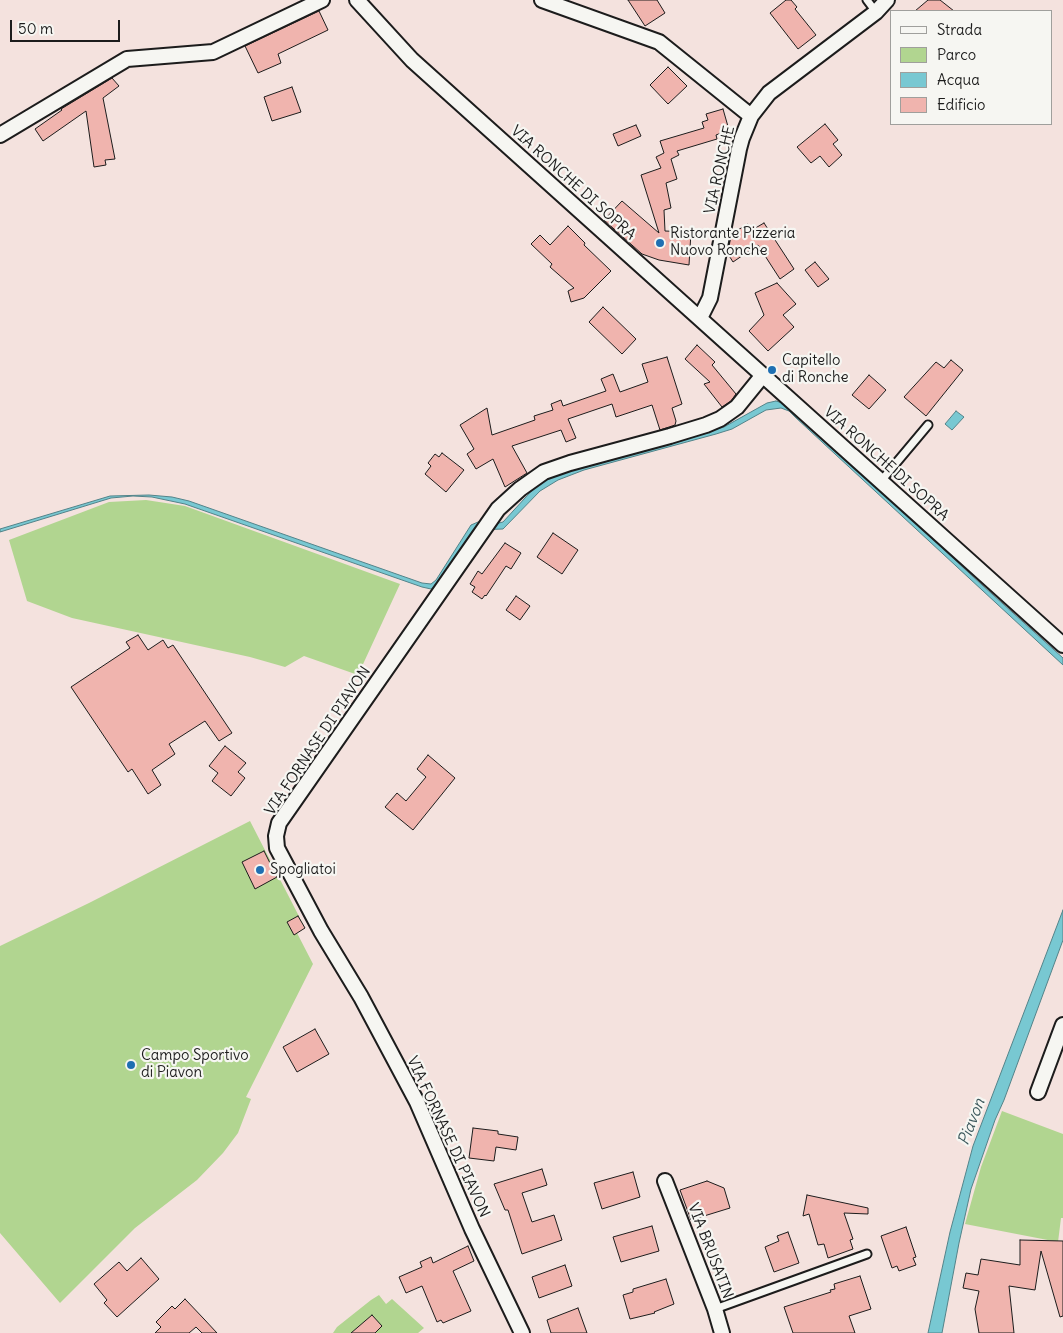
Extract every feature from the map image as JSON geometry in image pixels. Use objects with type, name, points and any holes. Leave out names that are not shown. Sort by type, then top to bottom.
[{"type":"street","points":[[0,135],[127,59],[213,52],[322,0]]},
{"type":"street","name":"VIA RONCHE DI SOPRA","points":[[357,0],[412,60],[1063,645]]},
{"type":"street","points":[[542,0],[659,42],[752,116]]},
{"type":"street","name":"VIA RONCHE","points":[[700,318],[710,298],[739,149],[752,116],[769,93],[876,12],[887,0]]},
{"type":"street","name":"VIA FORNASE DI PIAVON","points":[[522,1333],[472,1229],[417,1102],[361,997],[321,931],[277,848],[276,836],[279,823],[498,510],[544,472],[706,425],[720,418],[737,407],[763,376]]},
{"type":"street","points":[[1038,1092],[1063,1025]]},
{"type":"street","name":"VIA BRUSATIN","points":[[665,1181],[715,1309],[722,1333]]},
{"type":"lane","points":[[867,0],[876,12]]},
{"type":"lane","points":[[881,481],[928,426]]},
{"type":"lane","points":[[715,1309],[867,1254]]},
{"type":"green space","points":[[146,500],[185,506],[400,584],[358,675],[304,656],[285,667],[250,657],[72,618],[27,601],[9,540],[109,502]]},
{"type":"green space","name":"Campo Sportivo di Piavon","points":[[250,821],[305,928],[297,933],[313,964],[246,1097],[251,1099],[238,1133],[223,1153],[197,1180],[135,1228],[60,1303],[0,1233],[0,946]]},
{"type":"green space","points":[[1002,1111],[1063,1134],[1063,1218],[1061,1218],[1058,1242],[965,1224],[981,1167]]},
{"type":"green space","points":[[379,1295],[386,1304],[392,1299],[424,1328],[418,1333],[333,1333],[337,1327]]},
{"type":"water","points":[[776,401],[785,404],[1063,658],[1063,665],[789,411],[781,408],[766,410],[732,429],[584,470],[558,480],[540,491],[503,529],[476,530],[439,585],[431,589],[185,504],[152,497],[111,498],[0,532],[0,529],[110,496],[149,495],[172,497],[189,501],[422,583],[431,584],[436,580],[471,525],[478,522],[495,524],[503,522],[536,486],[554,474],[724,427],[767,403]]},
{"type":"water","points":[[956,411],[964,417],[952,430],[945,424]]},
{"type":"water","points":[[1063,910],[1063,940],[971,1189],[942,1333],[928,1333],[950,1232],[973,1146]]},
{"type":"building","points":[[628,0],[657,0],[665,13],[645,26]]},
{"type":"building","points":[[786,0],[791,0],[797,7],[795,9],[816,35],[798,49],[770,13]]},
{"type":"building","points":[[928,0],[940,0],[953,10],[916,10]]},
{"type":"building","points":[[319,11],[328,30],[278,54],[281,63],[258,73],[245,46]]},
{"type":"building","points":[[668,67],[687,86],[668,104],[650,85]]},
{"type":"building","points":[[112,78],[119,86],[103,98],[115,159],[105,160],[106,165],[94,167],[86,111],[43,141],[35,129],[61,109]]},
{"type":"building","points":[[292,87],[301,112],[272,121],[264,97]]},
{"type":"building","points":[[723,109],[729,130],[716,135],[717,139],[677,151],[679,155],[671,159],[677,179],[666,183],[671,208],[664,210],[665,231],[691,232],[689,265],[659,260],[642,254],[604,220],[622,201],[659,233],[641,175],[661,168],[656,157],[664,153],[660,141],[704,128],[702,122],[708,120],[706,114]]},
{"type":"building","points":[[825,124],[838,140],[833,144],[842,155],[829,167],[820,156],[811,163],[797,147]]},
{"type":"building","points":[[636,125],[641,136],[618,146],[613,134]]},
{"type":"building","points":[[764,223],[794,269],[780,279],[758,245],[733,262],[728,254],[731,234],[748,224],[752,230]]},
{"type":"building","points":[[568,226],[585,243],[584,245],[611,271],[584,298],[571,302],[568,291],[574,288],[550,267],[552,264],[531,244],[540,235],[550,245]]},
{"type":"building","points":[[815,262],[829,279],[818,287],[805,270]]},
{"type":"building","points":[[777,283],[796,304],[783,315],[794,327],[768,351],[749,331],[764,315],[755,293]]},
{"type":"building","points":[[603,307],[636,339],[622,354],[589,322]]},
{"type":"building","points":[[697,345],[715,362],[712,365],[736,394],[731,401],[722,407],[704,384],[710,382],[685,359]]},
{"type":"building","points":[[667,357],[682,404],[672,408],[676,421],[675,425],[660,430],[652,405],[616,417],[612,404],[568,419],[576,438],[566,442],[561,430],[512,446],[527,473],[505,487],[493,459],[476,469],[467,454],[474,449],[460,425],[487,408],[492,435],[535,420],[534,416],[553,410],[551,404],[561,400],[563,406],[606,391],[601,379],[613,374],[620,392],[648,382],[642,364]]},
{"type":"building","points":[[951,360],[963,370],[926,416],[904,397],[936,362],[944,368]]},
{"type":"building","points":[[869,375],[886,390],[869,409],[852,395]]},
{"type":"building","points":[[442,453],[464,470],[446,492],[425,474],[431,466],[428,463],[435,454],[439,457]]},
{"type":"building","points":[[553,533],[578,550],[562,574],[537,557]]},
{"type":"building","points":[[505,543],[521,553],[511,569],[506,566],[482,599],[472,592],[475,587],[470,584],[478,571],[482,574]]},
{"type":"building","points":[[516,596],[530,606],[520,620],[506,610]]},
{"type":"building","points":[[138,635],[148,650],[163,640],[168,648],[173,645],[232,733],[219,741],[205,721],[169,744],[175,754],[152,770],[161,785],[148,794],[132,769],[128,772],[71,687],[130,648],[126,642]]},
{"type":"building","points":[[225,746],[246,763],[238,772],[245,778],[231,796],[212,781],[218,773],[209,766]]},
{"type":"building","points":[[428,755],[455,778],[413,830],[385,807],[397,793],[406,801],[426,777],[417,769]]},
{"type":"building","name":"Spogliatoi","points":[[264,851],[277,877],[255,889],[242,862]]},
{"type":"building","points":[[298,916],[305,928],[294,935],[287,922]]},
{"type":"building","points":[[315,1029],[329,1054],[297,1072],[283,1047]]},
{"type":"building","points":[[473,1128],[498,1131],[498,1134],[518,1137],[516,1150],[496,1147],[494,1161],[469,1158]]},
{"type":"building","points":[[542,1169],[547,1185],[522,1193],[532,1222],[554,1215],[562,1240],[522,1254],[508,1210],[505,1210],[494,1184]]},
{"type":"building","points":[[633,1172],[640,1197],[602,1209],[594,1183]]},
{"type":"building","points":[[707,1181],[724,1188],[730,1208],[691,1220],[680,1190]]},
{"type":"building","points":[[807,1195],[868,1208],[868,1214],[844,1213],[853,1239],[850,1240],[853,1249],[828,1258],[824,1244],[818,1245],[809,1214],[803,1216]]},
{"type":"building","points":[[652,1226],[659,1251],[621,1262],[613,1237]]},
{"type":"building","points":[[906,1227],[916,1257],[913,1258],[916,1265],[899,1271],[897,1266],[892,1268],[881,1236]]},
{"type":"building","points":[[788,1232],[799,1263],[774,1272],[765,1247],[779,1241],[777,1236]]},
{"type":"building","points":[[1020,1240],[1063,1241],[1063,1316],[1060,1317],[1041,1251],[1035,1290],[1009,1286],[1014,1333],[979,1333],[975,1309],[979,1291],[963,1288],[966,1273],[978,1275],[981,1259],[1020,1265]]},
{"type":"building","points":[[468,1246],[474,1261],[453,1271],[471,1311],[443,1323],[441,1320],[437,1322],[422,1286],[406,1293],[399,1277],[422,1267],[420,1262],[431,1257],[433,1263]]},
{"type":"building","points":[[141,1258],[159,1279],[117,1317],[104,1303],[107,1300],[94,1284],[119,1262],[127,1271]]},
{"type":"building","points":[[565,1265],[572,1286],[539,1298],[532,1277]]},
{"type":"building","points":[[860,1276],[871,1309],[849,1316],[855,1333],[793,1333],[784,1307],[831,1292],[830,1290],[835,1289],[834,1284]]},
{"type":"building","points":[[666,1279],[674,1304],[655,1313],[630,1319],[623,1295],[633,1292],[633,1289]]},
{"type":"building","points":[[185,1299],[217,1333],[202,1333],[196,1327],[189,1333],[155,1333],[161,1327],[156,1322],[172,1306],[175,1309]]},
{"type":"building","points":[[578,1308],[587,1333],[551,1333],[547,1320]]},
{"type":"building","points":[[372,1315],[382,1326],[375,1333],[351,1333]]},
{"type":"place","name":"Ristorante Pizzeria Nuovo Ronche","points":[[660,243]]},
{"type":"place","name":"Capitello di Ronche","points":[[772,370]]},
{"type":"place","name":"Spogliatoi","points":[[260,870]]},
{"type":"place","name":"Campo Sportivo di Piavon","points":[[131,1065]]},
{"type":"water label","name":"Piavon","points":[[972,1122]]}]
